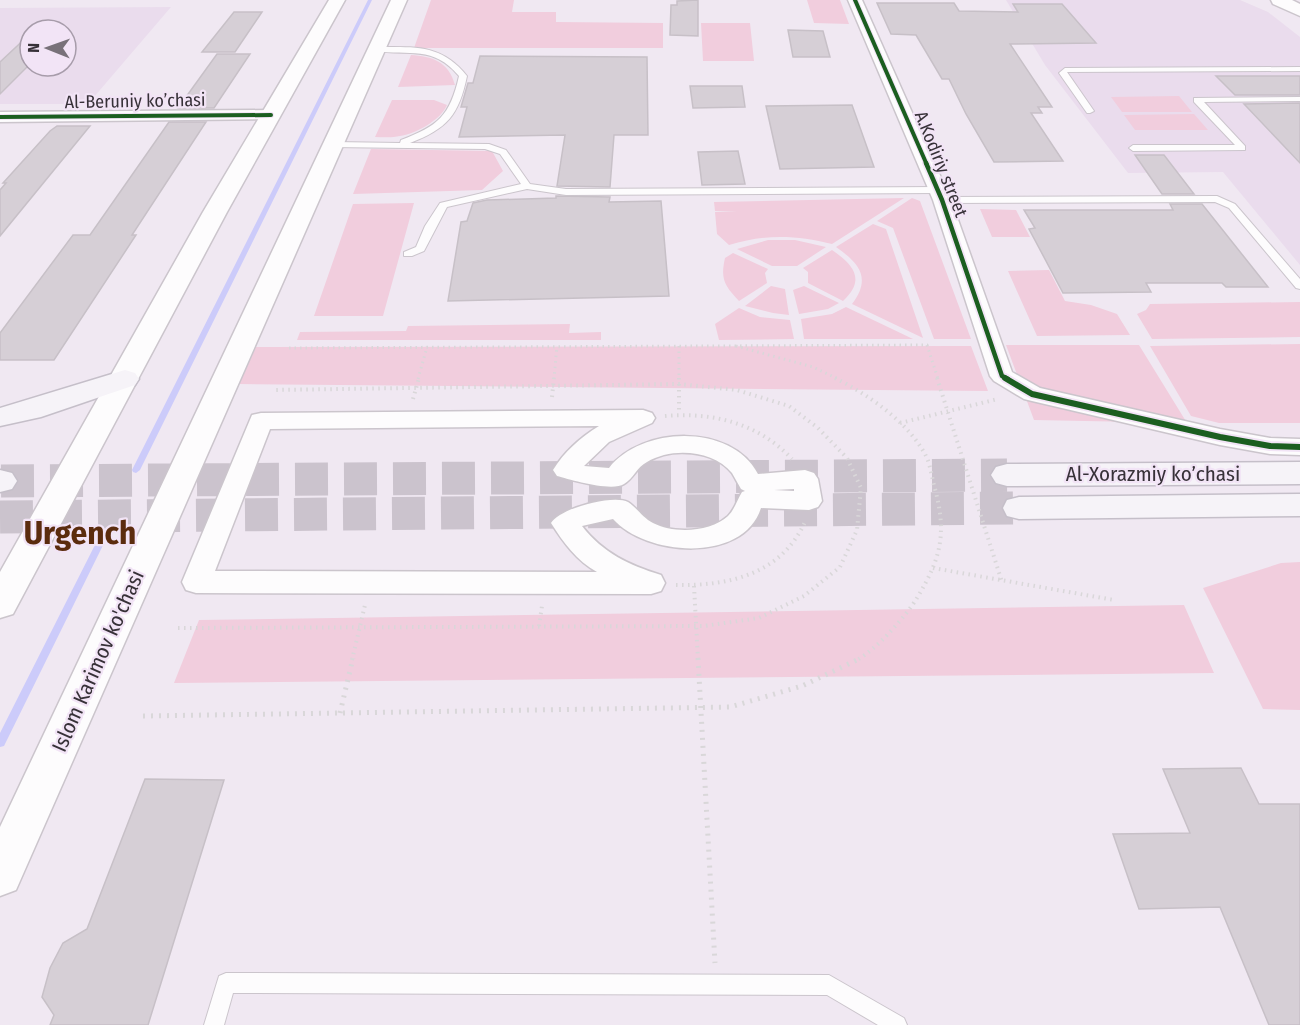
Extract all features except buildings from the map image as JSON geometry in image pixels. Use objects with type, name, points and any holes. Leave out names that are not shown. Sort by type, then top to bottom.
[{"type":"main road","points":[[0,604],[215,212],[337,0]]},
{"type":"main road","points":[[334,145],[399,0]]},
{"type":"main road","points":[[1279,0],[1300,11]]},
{"type":"main road","name":"Islom Karimov ko'chasi","points":[[0,875],[239,348],[334,145]]},
{"type":"main road","points":[[0,417],[30,410],[124,379]]},
{"type":"main road","name":"Al-Xorazmiy ko’chasi","points":[[1006,475],[1300,473]]},
{"type":"main road","name":"Al-Xorazmiy ko’chasi","points":[[1019,508],[1300,505]]},
{"type":"street","name":"A.Kodiriy street","points":[[855,0],[940,195],[1002,376],[1032,394],[1220,437],[1270,446],[1300,447]]},
{"type":"street","name":"Al-Beruniy ko’chasi","points":[[0,117],[271,115]]},
{"type":"street","points":[[643,418],[610,429],[584,447],[566,470],[616,478],[625,465],[649,451],[680,444],[701,446],[721,453],[736,463],[748,476],[750,483],[805,479],[809,501],[751,498],[750,507],[739,521],[722,532],[699,539],[674,539],[651,534],[631,523],[618,509],[579,515],[565,523],[583,549],[613,570],[651,583],[196,582],[261,421],[643,418]]},
{"type":"lane","points":[[378,49],[438,53],[454,63],[463,76],[459,96],[450,116],[427,134],[397,145]]},
{"type":"lane","points":[[1090,111],[1063,73],[1065,70],[1300,69]]},
{"type":"lane","points":[[1133,147],[1242,148],[1197,100],[1300,99]]},
{"type":"lane","points":[[334,145],[486,146],[503,152],[527,186]]},
{"type":"lane","points":[[408,254],[420,249],[443,205],[527,186],[566,192],[1217,199],[1232,206],[1300,286]]},
{"type":"lane","points":[[214,1025],[226,983],[829,985],[897,1025]]},
{"type":"path","points":[[289,348],[927,345],[1002,582]]},
{"type":"path","points":[[550,419],[557,346]]},
{"type":"path","points":[[679,346],[679,414]]},
{"type":"path","points":[[143,716],[730,707],[802,686],[861,658],[906,616],[933,568],[940,543],[942,516],[927,459],[911,434],[851,386],[813,368],[736,346]]},
{"type":"path","points":[[408,420],[427,347]]},
{"type":"path","points":[[899,423],[992,402],[1022,388]]},
{"type":"path","points":[[651,583],[694,586],[739,579],[777,560],[801,534],[810,505],[809,501]]},
{"type":"path","points":[[933,568],[1114,600]]},
{"type":"path","points":[[340,713],[370,582]]},
{"type":"path","points":[[694,586],[716,984]]},
{"type":"shaded area","points":[[431,0],[514,0],[512,12],[556,12],[556,22],[663,23],[663,48],[414,48]]},
{"type":"shaded area","points":[[807,0],[840,0],[849,24],[814,23]]},
{"type":"shaded area","points":[[1006,0],[1240,0],[1268,12],[1300,37],[1300,265],[1223,172],[1128,173],[1045,65]]},
{"type":"shaded area","points":[[171,7],[88,104],[0,104],[0,8]]},
{"type":"shaded area","points":[[701,23],[750,23],[754,61],[703,61]]},
{"type":"shaded area","points":[[411,55],[439,62],[449,71],[455,85],[398,87]]},
{"type":"shaded area","points":[[1179,96],[1192,112],[1122,112],[1111,97]]},
{"type":"shaded area","points":[[392,100],[434,100],[447,105],[433,121],[413,132],[394,137],[375,137]]},
{"type":"shaded area","points":[[1194,114],[1208,130],[1135,130],[1124,115]]},
{"type":"shaded area","points":[[371,149],[492,151],[503,171],[482,190],[353,194]]},
{"type":"shaded area","points":[[904,198],[832,244],[806,239],[768,237],[729,245],[717,234],[715,212],[737,212],[715,211],[714,202]]},
{"type":"shaded area","points":[[912,198],[920,201],[971,339],[934,339],[893,228],[877,221]]},
{"type":"shaded area","points":[[414,203],[383,316],[314,316],[353,204]]},
{"type":"shaded area","points":[[980,209],[1016,210],[1030,237],[992,237]]},
{"type":"shaded area","points":[[873,224],[886,229],[923,338],[852,304],[858,295],[862,279],[856,265],[836,247]]},
{"type":"shaded area","points":[[768,240],[795,240],[826,247],[797,266],[772,266],[737,249]]},
{"type":"shaded area","points":[[832,250],[846,261],[854,273],[854,286],[843,301],[808,283],[808,272],[803,268]]},
{"type":"shaded area","points":[[733,253],[768,269],[765,273],[767,283],[739,301],[727,287],[723,272],[725,258]]},
{"type":"shaded area","points":[[1049,270],[1065,301],[1091,305],[1117,314],[1130,335],[1037,336],[1008,271]]},
{"type":"shaded area","points":[[771,286],[785,289],[789,315],[745,306]]},
{"type":"shaded area","points":[[804,286],[839,303],[828,309],[799,314],[793,290]]},
{"type":"shaded area","points":[[1300,302],[1300,337],[1152,339],[1137,314],[1146,310],[1150,304]]},
{"type":"shaded area","points":[[846,307],[913,339],[804,339],[801,319],[832,314]]},
{"type":"shaded area","points":[[739,308],[760,317],[790,320],[794,339],[719,340],[715,324]]},
{"type":"shaded area","points":[[570,324],[569,333],[601,332],[601,340],[297,340],[300,332],[406,331],[408,326]]},
{"type":"shaded area","points":[[1300,344],[1300,423],[1219,423],[1191,416],[1150,346]]},
{"type":"shaded area","points":[[1006,345],[1139,345],[1187,423],[1034,420]]},
{"type":"shaded area","points":[[971,346],[988,391],[239,384],[256,347]]},
{"type":"shaded area","points":[[1300,562],[1300,710],[1263,709],[1203,588],[1281,563]]},
{"type":"shaded area","points":[[1184,605],[1214,673],[174,683],[199,620]]},
{"type":"waterway","points":[[136,470],[370,0]]},
{"type":"waterway","points":[[0,743],[106,531]]},
{"type":"tunnel","points":[[1,481],[1007,475]]},
{"type":"tunnel","points":[[0,517],[1019,508]]},
{"type":"cycle path","points":[[855,0],[942,200],[1002,376],[1032,394],[1220,437],[1270,446],[1300,447]]},
{"type":"cycle path","points":[[0,117],[271,115]]},
{"type":"district","name":"Urgench","points":[[80,533]]}]
